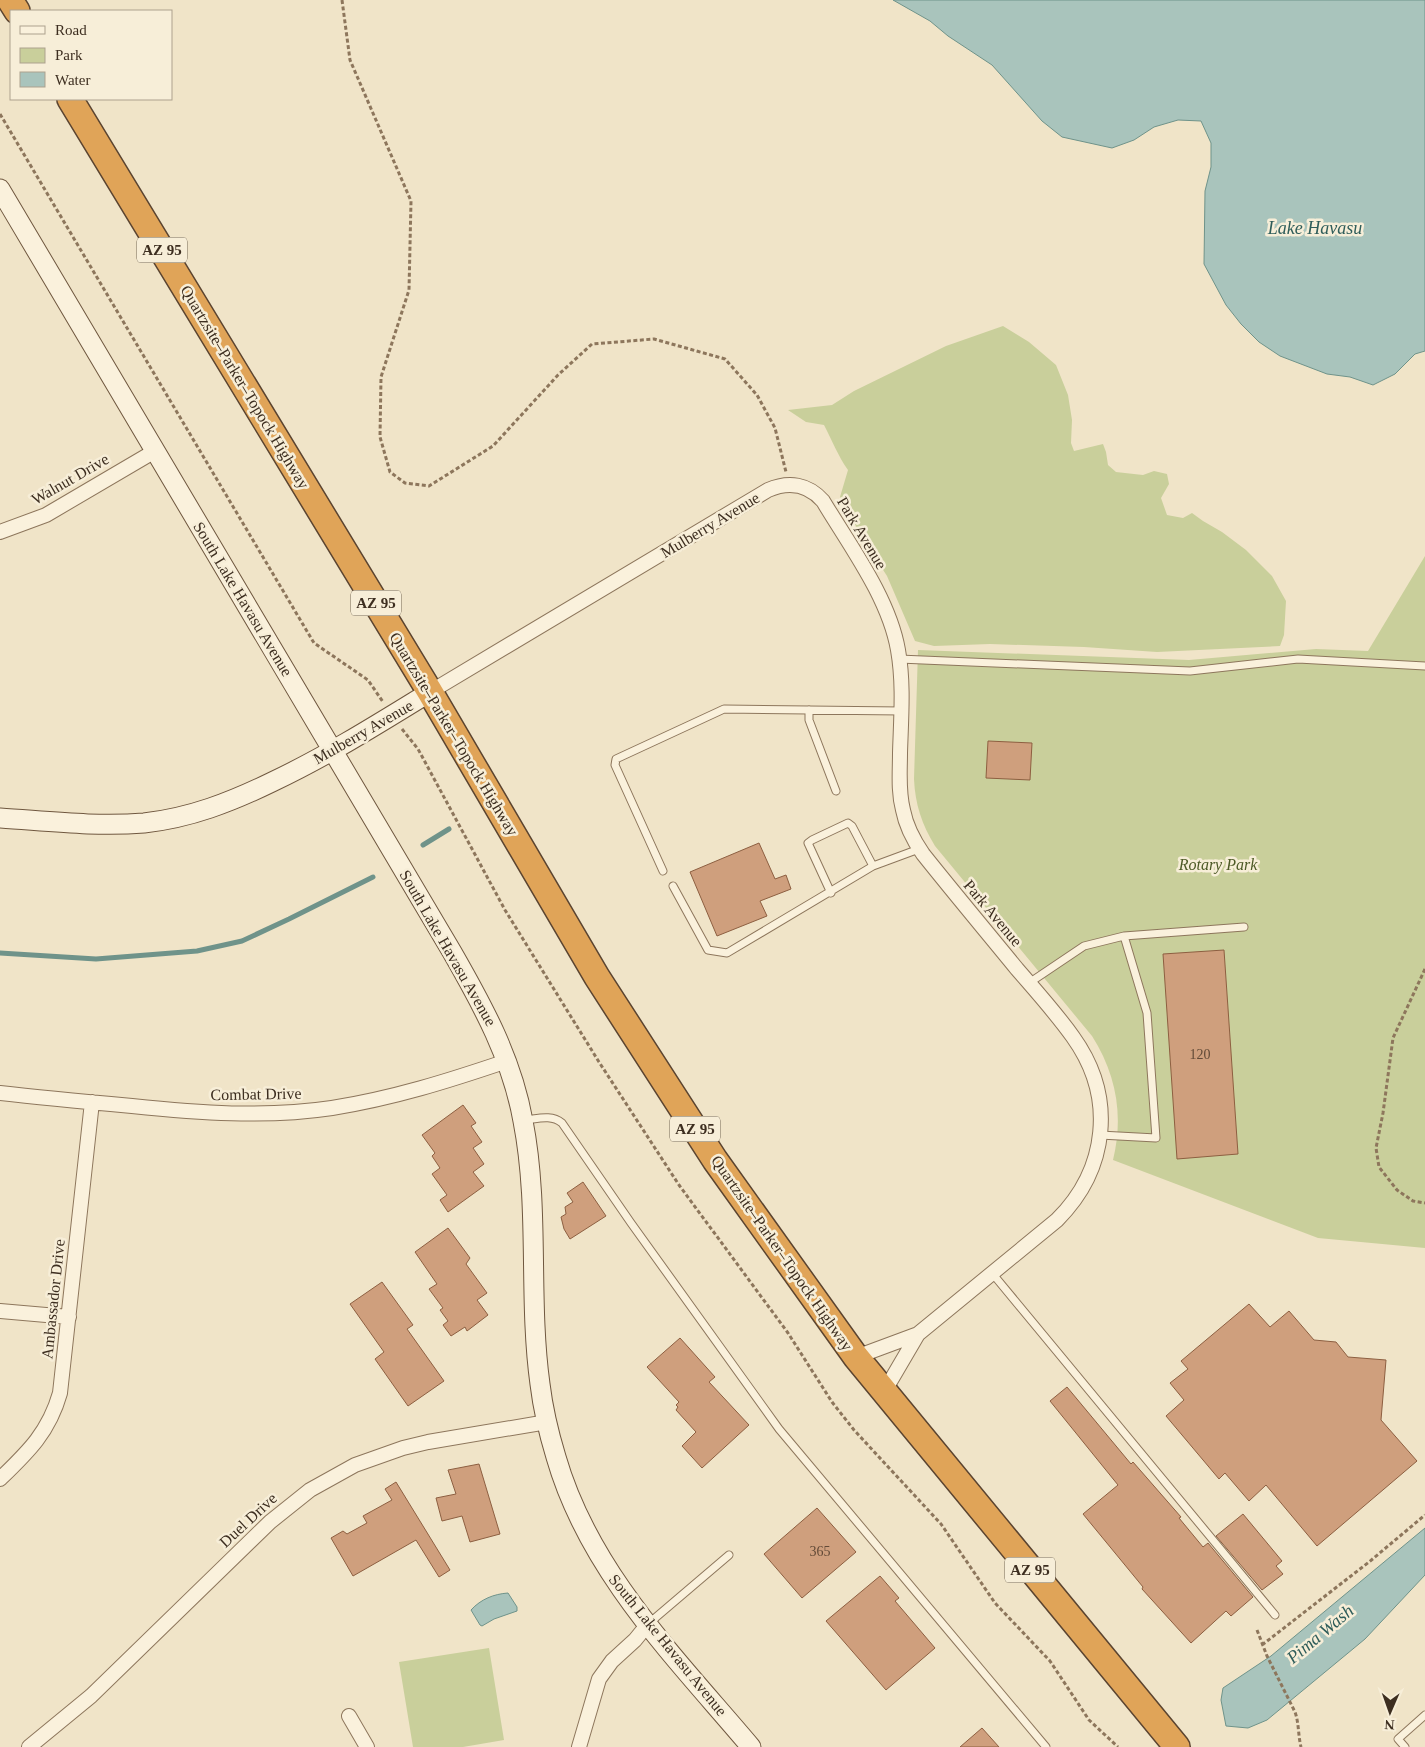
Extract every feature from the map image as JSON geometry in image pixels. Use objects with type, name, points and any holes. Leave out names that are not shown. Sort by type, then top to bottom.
[{"type":"highway","name":"Quartzsite–Parker–Topock Highway","points":[[71,100],[430,692],[597,977],[715,1160],[856,1357]]},
{"type":"highway","name":"AZ 95","points":[[856,1357],[1177,1747]]},
{"type":"main road","name":"South Lake Havasu Avenue","points":[[0,189],[475,991],[491,1022],[507,1060],[523,1120],[529,1154],[536,1346],[540,1385],[557,1460],[570,1496],[604,1565],[648,1624],[751,1747]]},
{"type":"main road","name":"Mulberry Avenue","points":[[0,818],[118,824],[169,819],[202,811],[234,800],[333,752],[430,692]]},
{"type":"street","name":"Walnut Drive","points":[[0,532],[46,515],[155,451]]},
{"type":"street","name":"Mulberry Avenue","points":[[430,692],[768,490],[789,484]]},
{"type":"street","name":"Park Avenue","points":[[789,484],[806,488],[823,501],[881,598],[894,632],[902,685],[899,779],[901,799],[908,828],[919,849],[1073,1037],[1087,1062],[1096,1085],[1100,1108],[1100,1136],[1090,1174],[1075,1201],[1057,1220],[918,1334],[856,1357]]},
{"type":"street","name":"Combat Drive","points":[[0,1093],[186,1112],[282,1113],[378,1100],[424,1088],[507,1060]]},
{"type":"street","name":"Ambassador Drive","points":[[0,1479],[38,1440],[54,1413],[62,1383],[92,1102]]},
{"type":"street","points":[[0,1311],[69,1317]]},
{"type":"street","name":"Park Avenue","points":[[884,1392],[918,1334]]},
{"type":"street","name":"Duel Drive","points":[[29,1747],[91,1696],[270,1522],[310,1490],[355,1465],[403,1448],[547,1422]]},
{"type":"street","points":[[579,1747],[599,1679],[612,1661],[635,1640],[648,1624]]},
{"type":"street","points":[[349,1716],[367,1747]]},
{"type":"lane","points":[[899,659],[1190,671],[1298,658],[1425,666]]},
{"type":"lane","points":[[663,871],[615,765],[616,759],[724,709],[902,711]]},
{"type":"lane","points":[[809,710],[809,720],[836,791]]},
{"type":"lane","points":[[831,893],[808,843],[812,840],[848,823],[852,826],[874,866]]},
{"type":"lane","points":[[672,886],[708,950],[728,953],[874,866],[919,849]]},
{"type":"lane","points":[[1029,983],[1084,946],[1124,936],[1244,927]]},
{"type":"lane","points":[[1100,1136],[1156,1138],[1147,1013],[1124,936]]},
{"type":"lane","points":[[523,1120],[550,1117],[562,1123],[631,1223],[780,1429],[1046,1747]]},
{"type":"lane","points":[[992,1273],[1275,1615]]},
{"type":"lane","points":[[648,1624],[729,1555]]},
{"type":"lane","points":[[1405,1747],[1398,1739],[1425,1715]]},
{"type":"path","points":[[342,0],[350,60],[411,202],[409,290],[380,377],[380,437],[390,472],[405,483],[429,486],[493,446],[558,375],[592,344],[654,339],[725,359],[757,395],[775,428],[789,484]]},
{"type":"path","points":[[0,114],[314,643],[368,680],[392,716],[418,749],[505,910],[599,1062],[679,1185],[788,1333],[832,1402],[854,1430],[941,1524],[995,1603],[1050,1661],[1089,1720],[1118,1747]]},
{"type":"path","points":[[1425,969],[1393,1038],[1383,1113],[1376,1148],[1378,1167],[1397,1190],[1413,1201],[1425,1203]]},
{"type":"path","points":[[1262,1645],[1369,1562],[1425,1515]]},
{"type":"path","points":[[1257,1630],[1266,1656],[1292,1705],[1298,1721],[1301,1747]]},
{"type":"green space","points":[[1003,326],[1029,342],[1056,365],[1068,395],[1072,420],[1071,443],[1074,451],[1103,444],[1108,465],[1116,472],[1143,475],[1154,471],[1167,474],[1169,484],[1161,498],[1167,515],[1183,518],[1192,513],[1246,550],[1272,576],[1286,601],[1284,635],[1280,646],[1157,652],[1084,647],[990,644],[934,646],[915,641],[887,576],[862,537],[840,497],[848,470],[824,425],[806,422],[788,410],[832,405],[854,391],[946,346]]},
{"type":"green space","name":"Rotary Park","points":[[1425,556],[1425,1248],[1318,1238],[1113,1160],[1118,1127],[1118,1111],[1112,1080],[1100,1050],[1092,1036],[935,846],[920,814],[914,779],[918,650],[1189,660],[1316,649],[1368,651]]},
{"type":"green space","points":[[489,1648],[504,1740],[463,1747],[413,1747],[399,1662]]},
{"type":"water","name":"Lake Havasu","points":[[893,0],[1425,0],[1425,351],[1415,354],[1395,374],[1373,385],[1350,377],[1327,374],[1280,356],[1259,342],[1241,324],[1226,305],[1204,264],[1205,191],[1211,167],[1211,143],[1201,121],[1178,120],[1154,127],[1134,140],[1112,148],[1062,137],[1042,121],[992,65],[948,36],[930,21]]},
{"type":"water","name":"Pima Wash","points":[[1425,1528],[1425,1575],[1365,1639],[1267,1720],[1248,1728],[1226,1726],[1221,1700],[1223,1688],[1271,1656]]},
{"type":"water","points":[[508,1593],[517,1607],[517,1611],[494,1619],[482,1626],[480,1625],[471,1610],[488,1598]]},
{"type":"building","points":[[988,741],[1032,743],[1030,780],[986,778]]},
{"type":"building","points":[[759,843],[775,879],[786,875],[791,889],[760,901],[767,916],[717,936],[690,872]]},
{"type":"building","points":[[1224,950],[1238,1154],[1177,1159],[1163,954]]},
{"type":"building","points":[[463,1105],[476,1123],[471,1126],[482,1142],[473,1148],[484,1164],[473,1172],[484,1186],[448,1212],[440,1200],[447,1195],[432,1174],[440,1168],[432,1156],[435,1153],[422,1135]]},
{"type":"building","points":[[583,1182],[606,1216],[570,1239],[564,1229],[561,1217],[566,1214],[565,1207],[573,1202],[567,1193]]},
{"type":"building","points":[[448,1228],[470,1258],[466,1264],[487,1293],[477,1300],[488,1315],[467,1331],[465,1327],[451,1336],[443,1325],[448,1321],[440,1310],[443,1308],[429,1289],[437,1284],[415,1252]]},
{"type":"building","points":[[382,1282],[413,1325],[407,1329],[444,1381],[408,1406],[375,1359],[384,1352],[350,1304]]},
{"type":"building","points":[[1249,1304],[1270,1327],[1289,1311],[1314,1340],[1336,1342],[1348,1357],[1386,1360],[1381,1420],[1417,1461],[1317,1546],[1266,1485],[1249,1501],[1225,1473],[1219,1479],[1166,1416],[1184,1400],[1170,1383],[1188,1369],[1181,1361]]},
{"type":"building","points":[[680,1338],[715,1377],[709,1382],[749,1425],[702,1468],[682,1446],[696,1432],[676,1410],[678,1407],[676,1405],[679,1402],[647,1367]]},
{"type":"building","points":[[1067,1387],[1131,1464],[1133,1462],[1181,1517],[1179,1518],[1203,1547],[1208,1543],[1253,1597],[1231,1616],[1226,1611],[1191,1643],[1142,1589],[1143,1587],[1083,1514],[1118,1485],[1050,1401]]},
{"type":"building","points":[[479,1464],[500,1534],[470,1542],[462,1516],[442,1521],[436,1498],[456,1494],[448,1470]]},
{"type":"building","points":[[396,1482],[450,1570],[439,1577],[416,1540],[353,1576],[331,1538],[343,1531],[347,1534],[367,1523],[363,1516],[392,1500],[385,1489]]},
{"type":"building","points":[[817,1508],[856,1552],[802,1598],[764,1554]]},
{"type":"building","points":[[1243,1514],[1282,1561],[1276,1566],[1283,1574],[1262,1590],[1216,1536]]},
{"type":"building","points":[[880,1576],[899,1598],[895,1601],[935,1648],[886,1690],[826,1621]]},
{"type":"building","points":[[982,1728],[999,1747],[960,1747]]},
{"type":"waterway","points":[[423,845],[449,829]]},
{"type":"waterway","points":[[0,953],[96,959],[197,951],[242,941],[373,877]]}]
